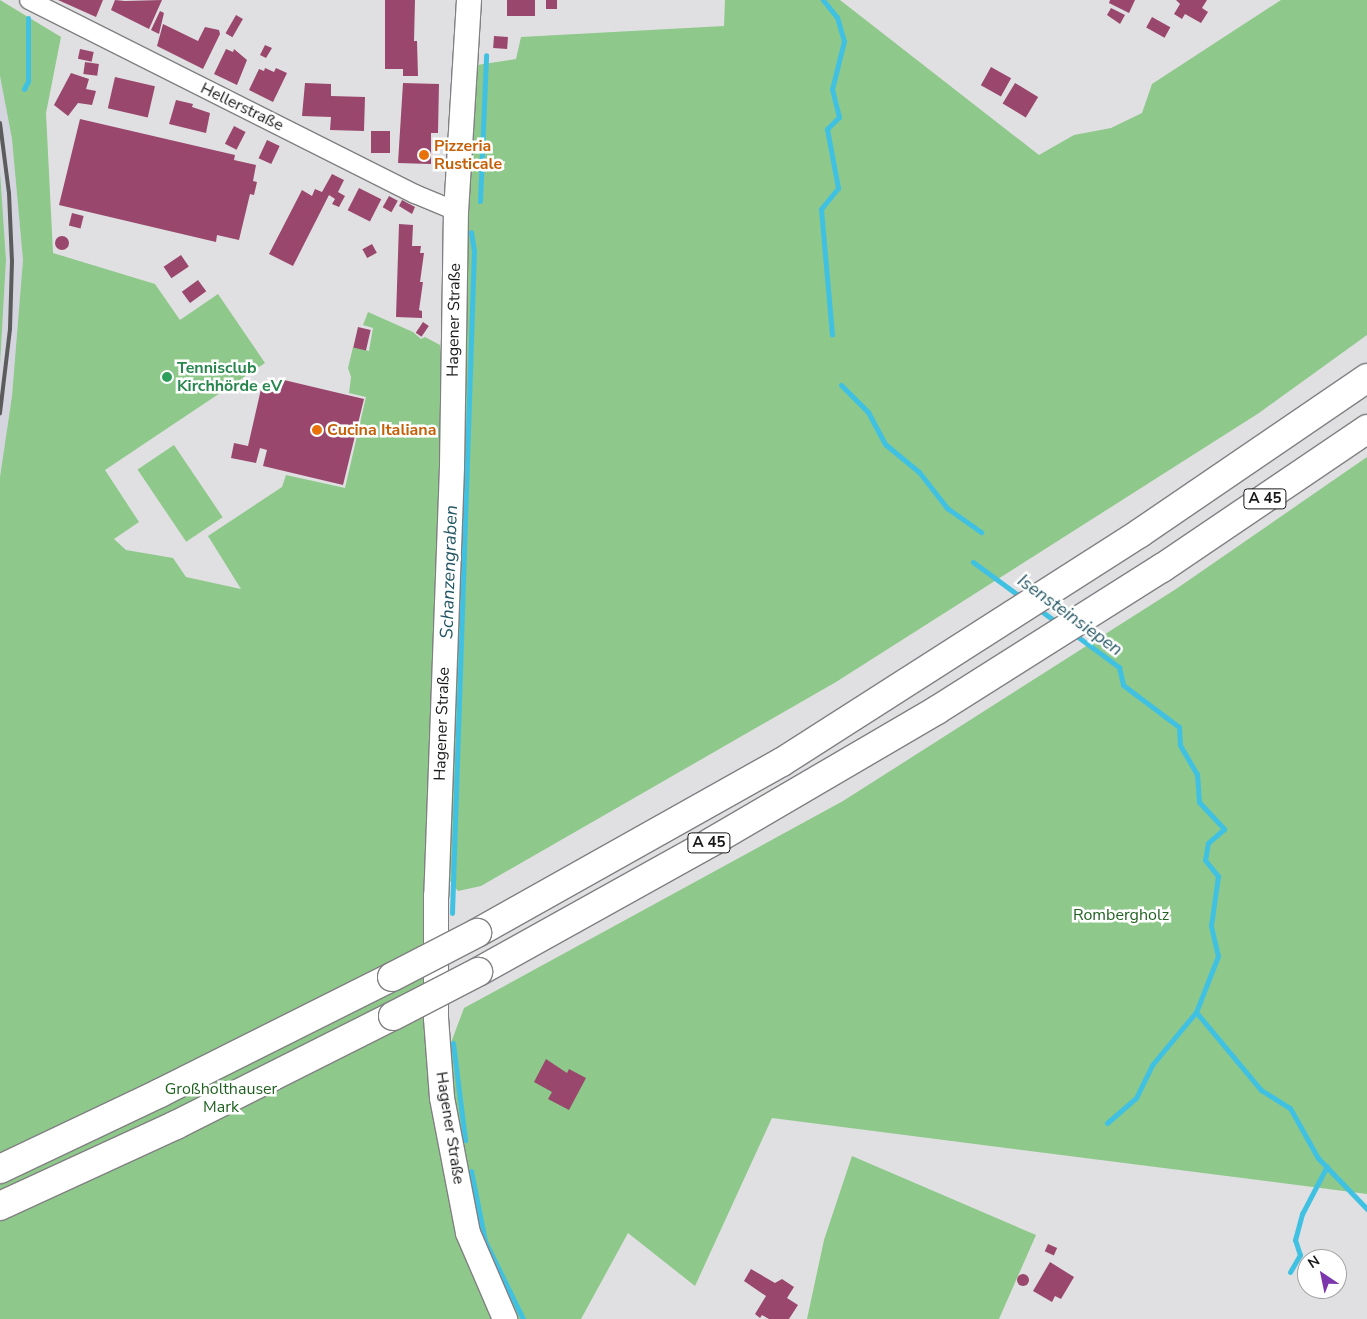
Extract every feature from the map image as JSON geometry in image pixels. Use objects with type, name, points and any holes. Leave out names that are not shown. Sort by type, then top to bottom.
[{"type":"highway","name":"A 45","points":[[0,1169],[392,977],[477,933],[782,762],[1140,533],[1367,378]]},
{"type":"highway","name":"A 45","points":[[0,1206],[393,1016],[478,972],[712,841],[937,710],[1162,568],[1367,429]]},
{"type":"main road","name":"Hagener Straße","points":[[469,0],[456,211],[452,467],[436,896],[436,1018],[442,1098],[468,1232],[505,1319]]},
{"type":"street","name":"Hellerstraße","points":[[29,0],[416,194],[456,211]]},
{"type":"shaded area","points":[[0,76],[12,139],[23,260],[12,396],[0,477],[0,365],[6,260],[0,171]]},
{"type":"green space","name":"Großholthauser Mark","points":[[0,0],[61,37],[46,113],[53,253],[155,284],[180,320],[218,294],[265,363],[105,470],[139,522],[114,539],[126,550],[173,558],[186,577],[241,589],[208,536],[282,487],[286,475],[345,488],[366,397],[349,393],[351,377],[348,368],[353,347],[369,351],[373,328],[363,325],[368,312],[413,332],[421,339],[425,337],[440,345],[452,467],[436,896],[453,1161],[505,1319],[0,1319],[0,477],[12,396],[23,260],[12,139],[0,76]]},
{"type":"green space","points":[[725,0],[840,0],[1039,155],[1074,135],[1111,128],[1142,113],[1152,84],[1281,0],[1367,0],[1367,335],[1259,413],[836,682],[481,886],[458,891],[450,881],[462,492],[464,245],[477,65],[516,59],[521,37],[724,26]]},
{"type":"green space","points":[[0,171],[6,260],[0,365]]},
{"type":"green space","points":[[174,445],[223,517],[186,542],[138,470]]},
{"type":"green space","name":"Rombergholz","points":[[1367,457],[1367,1194],[772,1118],[695,1286],[628,1233],[581,1319],[516,1319],[485,1246],[460,1143],[449,1048],[464,1008],[843,801],[1176,589]]},
{"type":"green space","points":[[852,1156],[1036,1235],[999,1319],[807,1319],[824,1240]]},
{"type":"building","points":[[58,0],[103,0],[96,17]]},
{"type":"building","points":[[115,0],[162,0],[149,29],[111,10]]},
{"type":"building","points":[[385,0],[415,0],[414,41],[417,41],[418,76],[403,76],[403,69],[385,69]]},
{"type":"building","points":[[507,0],[535,0],[535,16],[507,16]]},
{"type":"building","points":[[546,0],[557,0],[557,9],[546,9]]},
{"type":"building","points":[[1110,0],[1135,0],[1129,13],[1109,3]]},
{"type":"building","points":[[1176,0],[1207,0],[1202,8],[1208,12],[1201,23],[1185,14],[1182,19],[1174,14],[1180,4]]},
{"type":"building","points":[[1111,8],[1125,15],[1120,24],[1107,15]]},
{"type":"building","points":[[160,11],[164,13],[159,34],[151,30]]},
{"type":"building","points":[[236,15],[243,19],[232,37],[226,33]]},
{"type":"building","points":[[1152,17],[1170,27],[1165,38],[1146,27]]},
{"type":"building","points":[[163,24],[198,41],[205,27],[219,30],[220,34],[203,69],[157,46]]},
{"type":"building","points":[[494,36],[508,37],[507,49],[493,48]]},
{"type":"building","points":[[265,45],[272,48],[266,58],[260,55]]},
{"type":"building","points":[[80,49],[94,52],[92,62],[78,59]]},
{"type":"building","points":[[226,49],[233,52],[234,49],[247,60],[237,85],[214,74]]},
{"type":"building","points":[[85,62],[99,64],[97,76],[83,74]]},
{"type":"building","points":[[991,67],[1011,78],[1001,97],[981,85]]},
{"type":"building","points":[[265,68],[274,72],[276,68],[287,73],[273,102],[249,90],[259,69],[264,71]]},
{"type":"building","points":[[71,73],[89,79],[86,89],[96,91],[92,105],[78,103],[68,116],[54,105]]},
{"type":"building","points":[[115,77],[155,86],[148,117],[108,108]]},
{"type":"building","points":[[305,83],[331,84],[331,96],[365,97],[364,131],[330,130],[331,117],[302,116]]},
{"type":"building","points":[[403,83],[439,84],[438,133],[431,133],[431,164],[398,163]]},
{"type":"building","points":[[1015,83],[1038,97],[1026,117],[1003,104]]},
{"type":"building","points":[[176,100],[193,104],[192,107],[210,113],[206,133],[169,124]]},
{"type":"building","points":[[80,119],[235,155],[234,160],[256,165],[253,181],[257,182],[254,195],[250,194],[239,240],[217,235],[216,242],[59,205]]},
{"type":"building","points":[[234,126],[246,132],[237,150],[225,144]]},
{"type":"building","points":[[371,131],[390,131],[390,153],[371,153]]},
{"type":"building","points":[[267,140],[280,146],[271,164],[259,158]]},
{"type":"building","points":[[332,174],[344,180],[338,192],[345,196],[339,207],[332,204],[335,199],[329,195],[293,266],[269,254],[302,190],[312,196],[315,189],[322,192]]},
{"type":"building","points":[[359,188],[381,199],[370,222],[348,210]]},
{"type":"building","points":[[389,196],[398,201],[391,212],[383,207]]},
{"type":"building","points":[[402,200],[415,207],[412,214],[399,206]]},
{"type":"building","points":[[72,213],[84,216],[80,229],[69,226]]},
{"type":"building","points":[[399,224],[413,225],[412,246],[421,246],[420,253],[424,253],[420,282],[423,282],[419,310],[422,311],[422,318],[396,317]]},
{"type":"building","points":[[59,236],[65,236],[69,243],[65,250],[59,250],[55,246],[55,240]]},
{"type":"building","points":[[372,244],[377,253],[367,258],[362,249]]},
{"type":"building","points":[[181,255],[189,267],[171,278],[164,267]]},
{"type":"building","points":[[198,280],[206,291],[190,303],[182,292]]},
{"type":"building","points":[[423,322],[429,326],[422,337],[416,333]]},
{"type":"building","points":[[358,327],[371,330],[366,350],[353,347]]},
{"type":"building","points":[[284,380],[364,399],[343,485],[263,466],[267,450],[260,448],[256,463],[231,458],[234,443],[248,446],[261,389],[280,393]]},
{"type":"building","points":[[546,1059],[567,1073],[569,1069],[586,1078],[569,1110],[548,1099],[552,1092],[534,1082]]},
{"type":"building","points":[[1048,1244],[1057,1248],[1054,1255],[1045,1251]]},
{"type":"building","points":[[1050,1262],[1074,1277],[1061,1299],[1055,1296],[1052,1302],[1033,1291]]},
{"type":"building","points":[[751,1269],[775,1283],[782,1279],[794,1287],[787,1298],[798,1305],[789,1319],[769,1319],[762,1315],[760,1318],[755,1314],[766,1296],[744,1281]]},
{"type":"building","points":[[1025,1274],[1028,1275],[1028,1285],[1021,1286],[1018,1285],[1017,1278],[1018,1275]]},
{"type":"waterway","name":"Isensteinsiepen","points":[[823,0],[837,17],[844,41],[832,89],[839,117],[827,129],[838,188],[821,209],[832,335]]},
{"type":"waterway","points":[[24,89],[28,81],[28,18]]},
{"type":"waterway","name":"Schanzengraben","points":[[480,201],[486,55]]},
{"type":"waterway","name":"Schanzengraben","points":[[452,913],[474,251],[471,232]]},
{"type":"waterway","name":"Isensteinsiepen","points":[[841,385],[868,412],[885,444],[919,472],[947,508],[981,532]]},
{"type":"waterway","name":"Isensteinsiepen","points":[[973,562],[1022,598]]},
{"type":"waterway","name":"Isensteinsiepen","points":[[1037,608],[1059,624]]},
{"type":"waterway","name":"Isensteinsiepen","points":[[1074,634],[1119,667],[1123,685],[1179,727],[1180,745],[1197,774],[1199,802],[1224,829],[1208,843],[1205,860],[1218,876],[1211,926],[1218,956],[1196,1012],[1261,1090],[1290,1108],[1318,1158],[1367,1209]]},
{"type":"waterway","points":[[1107,1123],[1136,1098],[1152,1065],[1196,1012]]},
{"type":"waterway","name":"Schanzengraben","points":[[453,1043],[465,1140]]},
{"type":"waterway","points":[[1290,1272],[1300,1255],[1295,1240],[1302,1214],[1327,1166]]},
{"type":"waterway","name":"Schanzengraben","points":[[471,1171],[485,1241],[523,1319]]},
{"type":"railway","points":[[0,123],[9,193],[12,261],[10,329],[0,413]]},
{"type":"place","name":"Pizzeria Rusticale","points":[[424,155]]},
{"type":"place","name":"Tennisclub Kirchhörde eV","points":[[167,377]]},
{"type":"place","name":"Cucina Italiana","points":[[317,430]]}]
